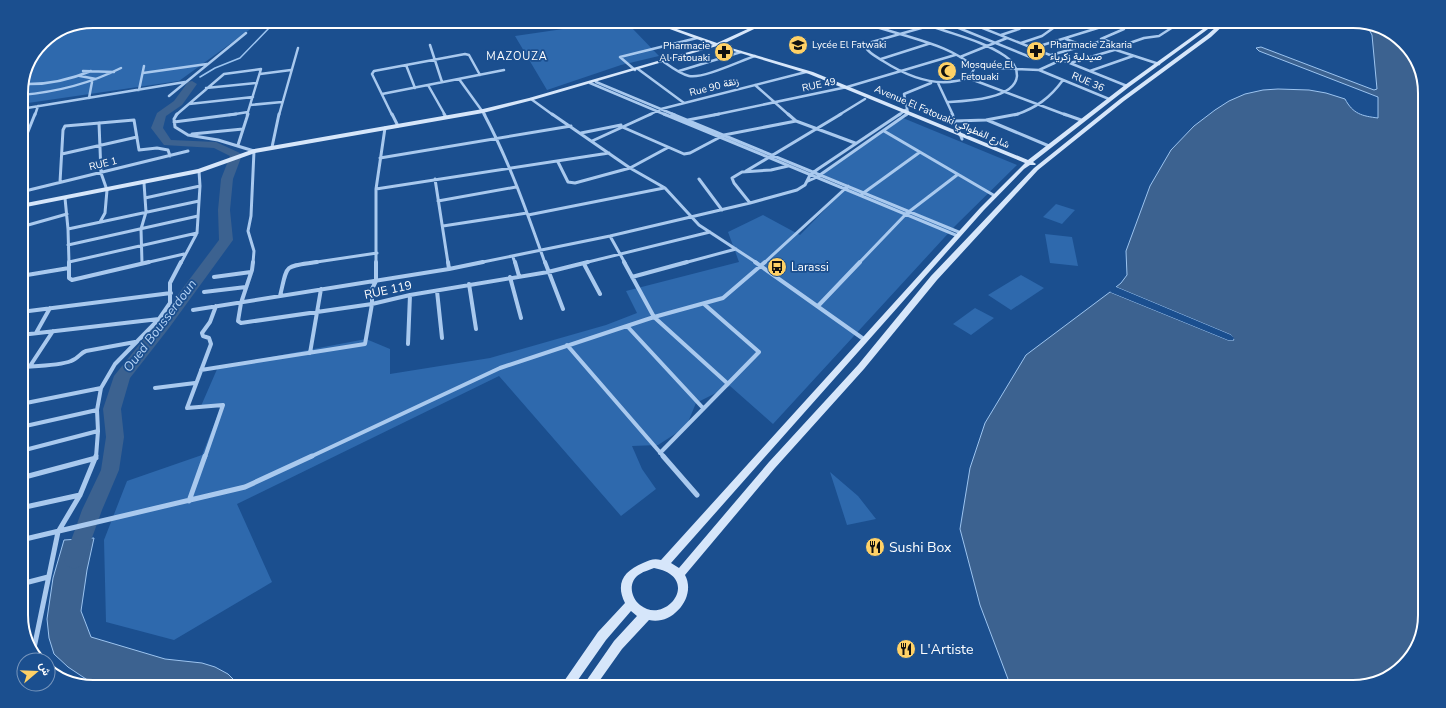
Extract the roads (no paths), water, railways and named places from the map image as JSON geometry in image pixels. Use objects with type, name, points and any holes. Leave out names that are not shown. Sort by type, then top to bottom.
[{"type":"main road","name":"Avenue El Fatouaki شارع الفطواكي","points":[[669,28],[806,72],[1038,168]]},
{"type":"main road","points":[[28,204],[144,183],[199,171],[254,151],[272,147],[483,111],[664,62],[719,45],[754,28]]},
{"type":"main road","points":[[664,564],[866,340],[959,234],[1027,164],[1081,120],[1208,28]]},
{"type":"main road","points":[[679,575],[772,465],[861,367],[934,278],[1038,168],[1122,100],[1218,28]]},
{"type":"main road","name":"Avenue El Fatouaki شارع الفطواكي","points":[[842,87],[866,99],[905,112]]},
{"type":"main road","points":[[654,563],[664,564],[677,571],[679,575],[682,579],[684,588],[682,597],[676,606],[668,612],[657,616],[646,615],[637,611],[630,605],[626,596],[626,584],[635,571],[643,566],[654,563]]},
{"type":"main road","points":[[571,680],[602,636],[630,605]]},
{"type":"main road","points":[[593,680],[618,645],[646,615]]},
{"type":"street","points":[[882,28],[902,33],[955,54],[974,67],[1039,70],[1061,60]]},
{"type":"street","points":[[923,28],[872,42],[866,46],[867,51],[880,60],[915,78],[938,83],[958,81],[968,78],[974,71],[974,67]]},
{"type":"street","points":[[936,28],[986,47],[1004,56],[1016,68],[1018,79],[1010,88],[1003,92],[980,99],[948,102]]},
{"type":"street","points":[[961,28],[1030,57]]},
{"type":"street","points":[[982,28],[1127,86]]},
{"type":"street","points":[[1000,35],[1020,28]]},
{"type":"street","points":[[1020,43],[1042,36],[1053,28]]},
{"type":"street","points":[[1033,48],[1065,39],[1095,28]]},
{"type":"street","points":[[1101,39],[1124,29],[1123,28]]},
{"type":"street","points":[[1069,63],[1121,48],[1121,46],[1144,38],[1159,36],[1171,28]]},
{"type":"street","points":[[169,96],[246,33]]},
{"type":"street","points":[[684,103],[636,70],[620,57],[697,38]]},
{"type":"street","points":[[960,57],[1007,38]]},
{"type":"street","points":[[1065,39],[1084,46]]},
{"type":"street","points":[[1051,55],[1105,40],[1121,46]]},
{"type":"street","points":[[880,60],[928,44]]},
{"type":"street","points":[[430,45],[442,82]]},
{"type":"street","points":[[272,147],[282,102],[298,48]]},
{"type":"street","points":[[1115,50],[1159,64]]},
{"type":"street","points":[[678,71],[741,52]]},
{"type":"street","points":[[398,126],[373,73],[379,70],[462,54],[469,55],[480,75]]},
{"type":"street","name":"RUE 49","points":[[684,123],[689,120],[842,87],[903,72],[955,54]]},
{"type":"street","points":[[664,62],[688,76],[694,76],[755,56]]},
{"type":"street","points":[[1090,71],[1133,56]]},
{"type":"street","points":[[143,73],[208,64]]},
{"type":"street","points":[[406,65],[415,88]]},
{"type":"street","points":[[139,90],[144,66]]},
{"type":"street","points":[[28,94],[57,91],[92,82],[121,68]]},
{"type":"street","points":[[238,146],[261,69],[224,74],[175,115],[174,122],[177,130],[188,135],[254,151]]},
{"type":"street","points":[[260,74],[291,70]]},
{"type":"street","points":[[382,94],[504,70]]},
{"type":"street","name":"RUE 36","points":[[1039,70],[1109,99]]},
{"type":"street","points":[[83,71],[114,72]]},
{"type":"street","points":[[29,84],[53,83],[91,71]]},
{"type":"street","name":"Rue 90 زنقة","points":[[620,126],[628,124],[661,109],[806,72]]},
{"type":"street","points":[[79,76],[98,80]]},
{"type":"street","points":[[968,78],[1039,106],[1081,120]]},
{"type":"street","points":[[458,79],[483,111],[497,138],[528,214],[548,272],[563,308]]},
{"type":"street","points":[[955,121],[987,120],[1013,115],[1039,106],[1054,94],[1063,80]]},
{"type":"street","points":[[89,98],[92,82]]},
{"type":"street","points":[[28,108],[185,82]]},
{"type":"street","points":[[593,82],[820,174],[906,214],[959,234]]},
{"type":"street","points":[[593,82],[656,111],[768,158],[810,175],[846,187]]},
{"type":"street","points":[[905,112],[904,94],[933,82]]},
{"type":"street","points":[[206,88],[257,83]]},
{"type":"street","points":[[938,83],[948,102],[961,137]]},
{"type":"street","points":[[428,85],[446,117]]},
{"type":"street","points":[[755,85],[796,121],[861,146]]},
{"type":"street","points":[[188,104],[253,97]]},
{"type":"street","points":[[531,99],[630,168],[665,188],[672,194],[691,217],[710,232],[866,340]]},
{"type":"street","points":[[746,172],[750,168],[866,99]]},
{"type":"street","points":[[250,105],[282,102]]},
{"type":"street","points":[[28,132],[38,106]]},
{"type":"street","points":[[174,122],[248,112]]},
{"type":"street","points":[[808,181],[884,131],[905,112]]},
{"type":"street","points":[[193,310],[449,269],[542,252],[722,210],[797,190],[805,185],[810,175],[814,172],[855,143],[905,112]]},
{"type":"street","points":[[60,182],[63,128],[134,120],[139,150],[161,148],[168,150],[170,156]]},
{"type":"street","points":[[987,120],[1049,146]]},
{"type":"street","points":[[581,133],[620,126],[667,148],[687,154],[724,135],[796,121]]},
{"type":"street","points":[[99,123],[101,173],[107,190],[105,213],[100,222]]},
{"type":"street","points":[[380,158],[571,126]]},
{"type":"street","points":[[592,141],[620,126]]},
{"type":"street","points":[[201,370],[365,345],[372,304],[372,289],[376,281],[376,189],[385,128]]},
{"type":"street","points":[[188,135],[243,129]]},
{"type":"street","points":[[884,131],[995,196]]},
{"type":"street","points":[[62,154],[137,137]]},
{"type":"street","points":[[558,162],[568,182],[580,182],[630,168],[667,148]]},
{"type":"street","name":"RUE 1","points":[[28,190],[188,151]]},
{"type":"street","name":"RUE 119","points":[[254,151],[251,216],[248,231],[254,251],[251,272],[241,303],[238,321],[241,323],[372,304],[469,284],[548,272],[710,232]]},
{"type":"street","points":[[862,194],[920,152]]},
{"type":"street","points":[[376,189],[609,153]]},
{"type":"street","points":[[750,203],[734,183],[732,178],[738,174],[746,172],[771,170],[788,166]]},
{"type":"street","points":[[35,644],[58,532],[80,495],[96,458],[98,431],[97,410],[101,388],[115,364],[159,319],[170,302],[170,283],[184,254],[197,233],[200,186],[199,171]]},
{"type":"street","points":[[818,306],[906,214],[957,175]]},
{"type":"street","points":[[435,179],[449,269]]},
{"type":"street","points":[[699,179],[722,210]]},
{"type":"street","points":[[142,263],[141,229],[146,212],[144,183]]},
{"type":"street","points":[[145,198],[200,186]]},
{"type":"street","points":[[438,201],[516,187]]},
{"type":"street","points":[[28,538],[245,487],[500,368],[654,317],[723,298],[761,266],[846,187]]},
{"type":"street","points":[[443,226],[528,214],[665,188]]},
{"type":"street","points":[[862,194],[909,212],[959,234]]},
{"type":"street","points":[[65,198],[68,229],[69,278],[72,280],[184,254]]},
{"type":"street","points":[[68,229],[199,201]]},
{"type":"street","points":[[28,225],[67,214]]},
{"type":"street","points":[[68,245],[198,216]]},
{"type":"street","points":[[69,262],[197,233]]},
{"type":"street","points":[[610,236],[654,317],[728,383]]},
{"type":"street","points":[[632,277],[736,250]]},
{"type":"street","points":[[280,296],[286,270],[291,266],[377,253]]},
{"type":"street","points":[[513,257],[519,276]]},
{"type":"street","points":[[584,264],[600,294]]},
{"type":"street","points":[[28,275],[69,268]]},
{"type":"street","points":[[214,277],[251,272]]},
{"type":"street","points":[[510,277],[521,318]]},
{"type":"street","points":[[469,284],[476,330]]},
{"type":"street","points":[[204,292],[246,287]]},
{"type":"street","points":[[310,353],[322,289]]},
{"type":"street","points":[[437,291],[442,338]]},
{"type":"street","points":[[28,311],[171,293]]},
{"type":"street","points":[[408,344],[410,295]]},
{"type":"street","points":[[660,453],[728,383],[756,357],[759,352],[704,304]]},
{"type":"street","points":[[189,500],[223,405],[187,408],[195,383],[211,344],[209,338],[202,336],[202,334],[210,322],[216,306]]},
{"type":"street","points":[[36,333],[50,308]]},
{"type":"street","points":[[28,334],[159,319]]},
{"type":"street","points":[[627,326],[703,408]]},
{"type":"street","points":[[30,366],[53,331]]},
{"type":"street","points":[[30,366],[70,362],[78,358],[80,353],[86,351],[135,342]]},
{"type":"street","points":[[568,345],[697,495]]},
{"type":"street","points":[[155,388],[195,383]]},
{"type":"street","points":[[28,403],[101,388]]},
{"type":"street","points":[[28,425],[97,410]]},
{"type":"street","points":[[28,449],[98,431]]},
{"type":"street","points":[[28,476],[96,458]]},
{"type":"street","points":[[28,506],[80,495]]},
{"type":"street","points":[[28,582],[48,577]]},
{"type":"waterway","points":[[200,77],[215,68],[240,58],[269,28]]},
{"type":"waterway","name":"Oued Bousserdoun","points":[[74,560],[92,510],[110,470],[115,437],[112,409],[122,376],[164,324],[226,240],[224,210],[227,179],[236,155],[216,145],[168,143],[157,128],[161,115],[178,103],[192,84]]},
{"type":"place","name":"Lycée El Fatwaki","points":[[798,45]]},
{"type":"place","name":"Pharmacie Zakaria صيدلية زكرياء","points":[[1036,51]]},
{"type":"place","name":"Pharmacie Al Fatouaki","points":[[724,52]]},
{"type":"place","name":"Mosquée El Fetouaki","points":[[947,71]]},
{"type":"place","name":"Larassi","points":[[777,267]]},
{"type":"place","name":"Sushi Box","points":[[875,547]]},
{"type":"place","name":"L'Artiste","points":[[906,649]]},
{"type":"district","name":"MAZOUZA","points":[[517,56]]}]
